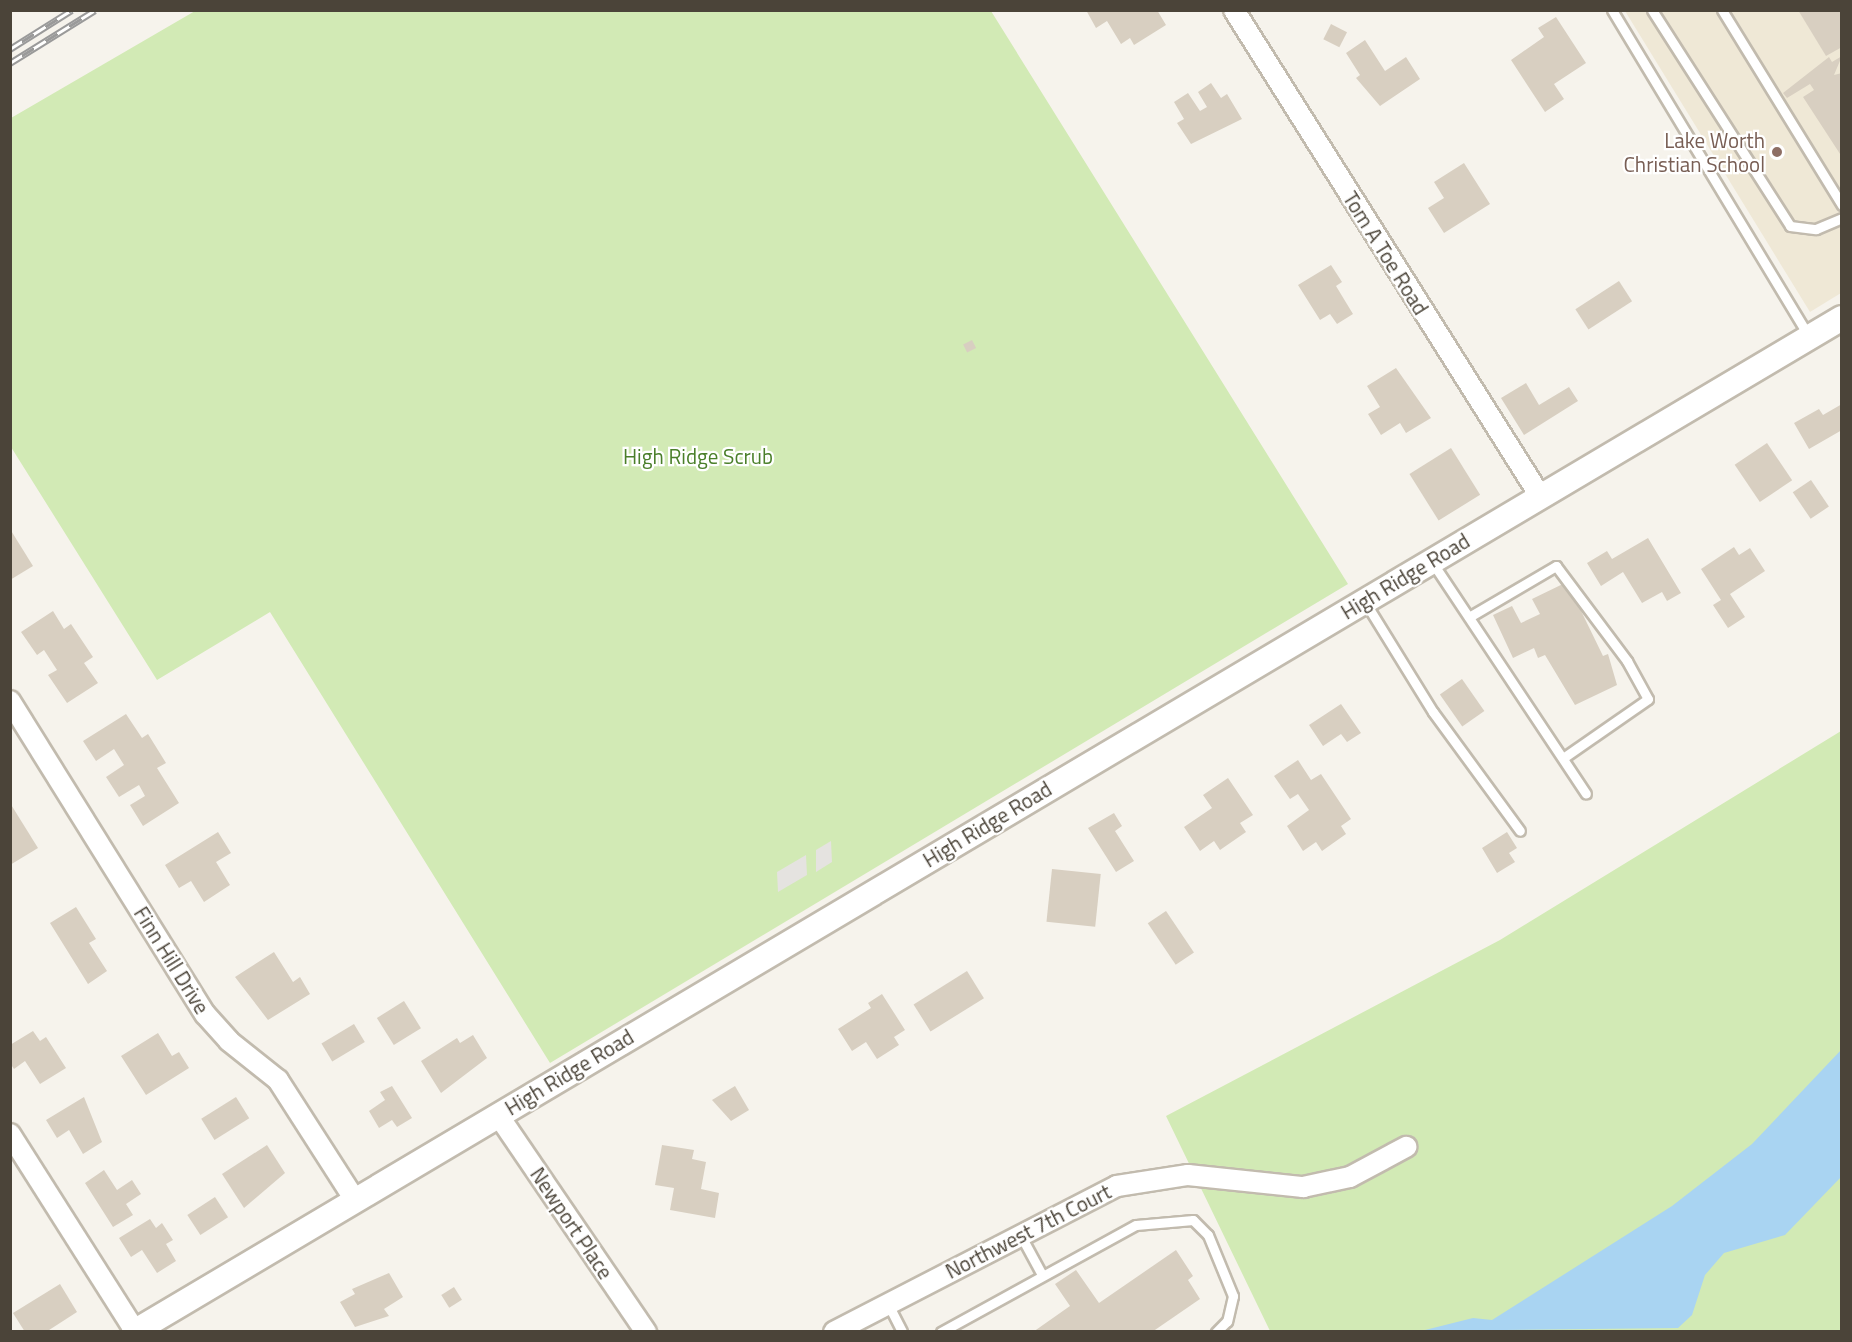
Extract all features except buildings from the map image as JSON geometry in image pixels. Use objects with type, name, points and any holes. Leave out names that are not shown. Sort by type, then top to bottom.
[{"type":"street","name":"Tom A Toe Road","points":[[1234,10],[1539,496]]},
{"type":"street","name":"High Ridge Road","points":[[135,1331],[1842,318]]},
{"type":"street","name":"Finn Hill Drive","points":[[10,701],[205,1014],[230,1041],[279,1080],[355,1200]]},
{"type":"street","name":"Newport Place","points":[[498,1115],[646,1332]]},
{"type":"street","points":[[10,1134],[135,1331]]},
{"type":"street","name":"Northwest 7th Court","points":[[834,1332],[1090,1198],[1145,1178],[1188,1175],[1303,1187],[1350,1177],[1406,1147]]},
{"type":"lane","points":[[1612,10],[1809,337]]},
{"type":"lane","points":[[1652,10],[1790,226],[1816,229],[1842,219]]},
{"type":"lane","points":[[1722,10],[1842,205]]},
{"type":"lane","points":[[1431,560],[1586,794]]},
{"type":"lane","points":[[1469,617],[1546,570],[1562,568],[1648,699],[1563,758]]},
{"type":"lane","points":[[1364,600],[1433,712],[1520,831]]},
{"type":"lane","points":[[940,1332],[1041,1273],[1136,1225],[1193,1220],[1208,1235],[1233,1296],[1227,1321],[1216,1332]]},
{"type":"lane","points":[[1020,1234],[1041,1273]]},
{"type":"lane","points":[[888,1303],[902,1332]]},
{"type":"shaded area","name":"Lake Worth Christian School","points":[[1625,11],[1841,11],[1841,293],[1810,312]]},
{"type":"shaded area","points":[[831,841],[832,862],[816,872],[816,850]]},
{"type":"shaded area","points":[[806,855],[807,875],[778,892],[777,872]]},
{"type":"green space","name":"High Ridge Scrub","points":[[195,11],[991,11],[1348,584],[550,1063],[270,612],[157,680],[11,447],[11,118]]},
{"type":"green space","points":[[1841,731],[1841,1331],[1270,1331],[1166,1116],[1500,940]]},
{"type":"water","points":[[1841,1050],[1841,1177],[1785,1235],[1724,1253],[1705,1275],[1692,1315],[1678,1328],[1421,1331],[1473,1318],[1492,1320],[1672,1206],[1752,1144]]},
{"type":"railway","points":[[10,49],[72,10]]},
{"type":"railway","points":[[10,63],[95,10]]},
{"type":"place","name":"Lake Worth Christian School","points":[[1777,152]]}]
